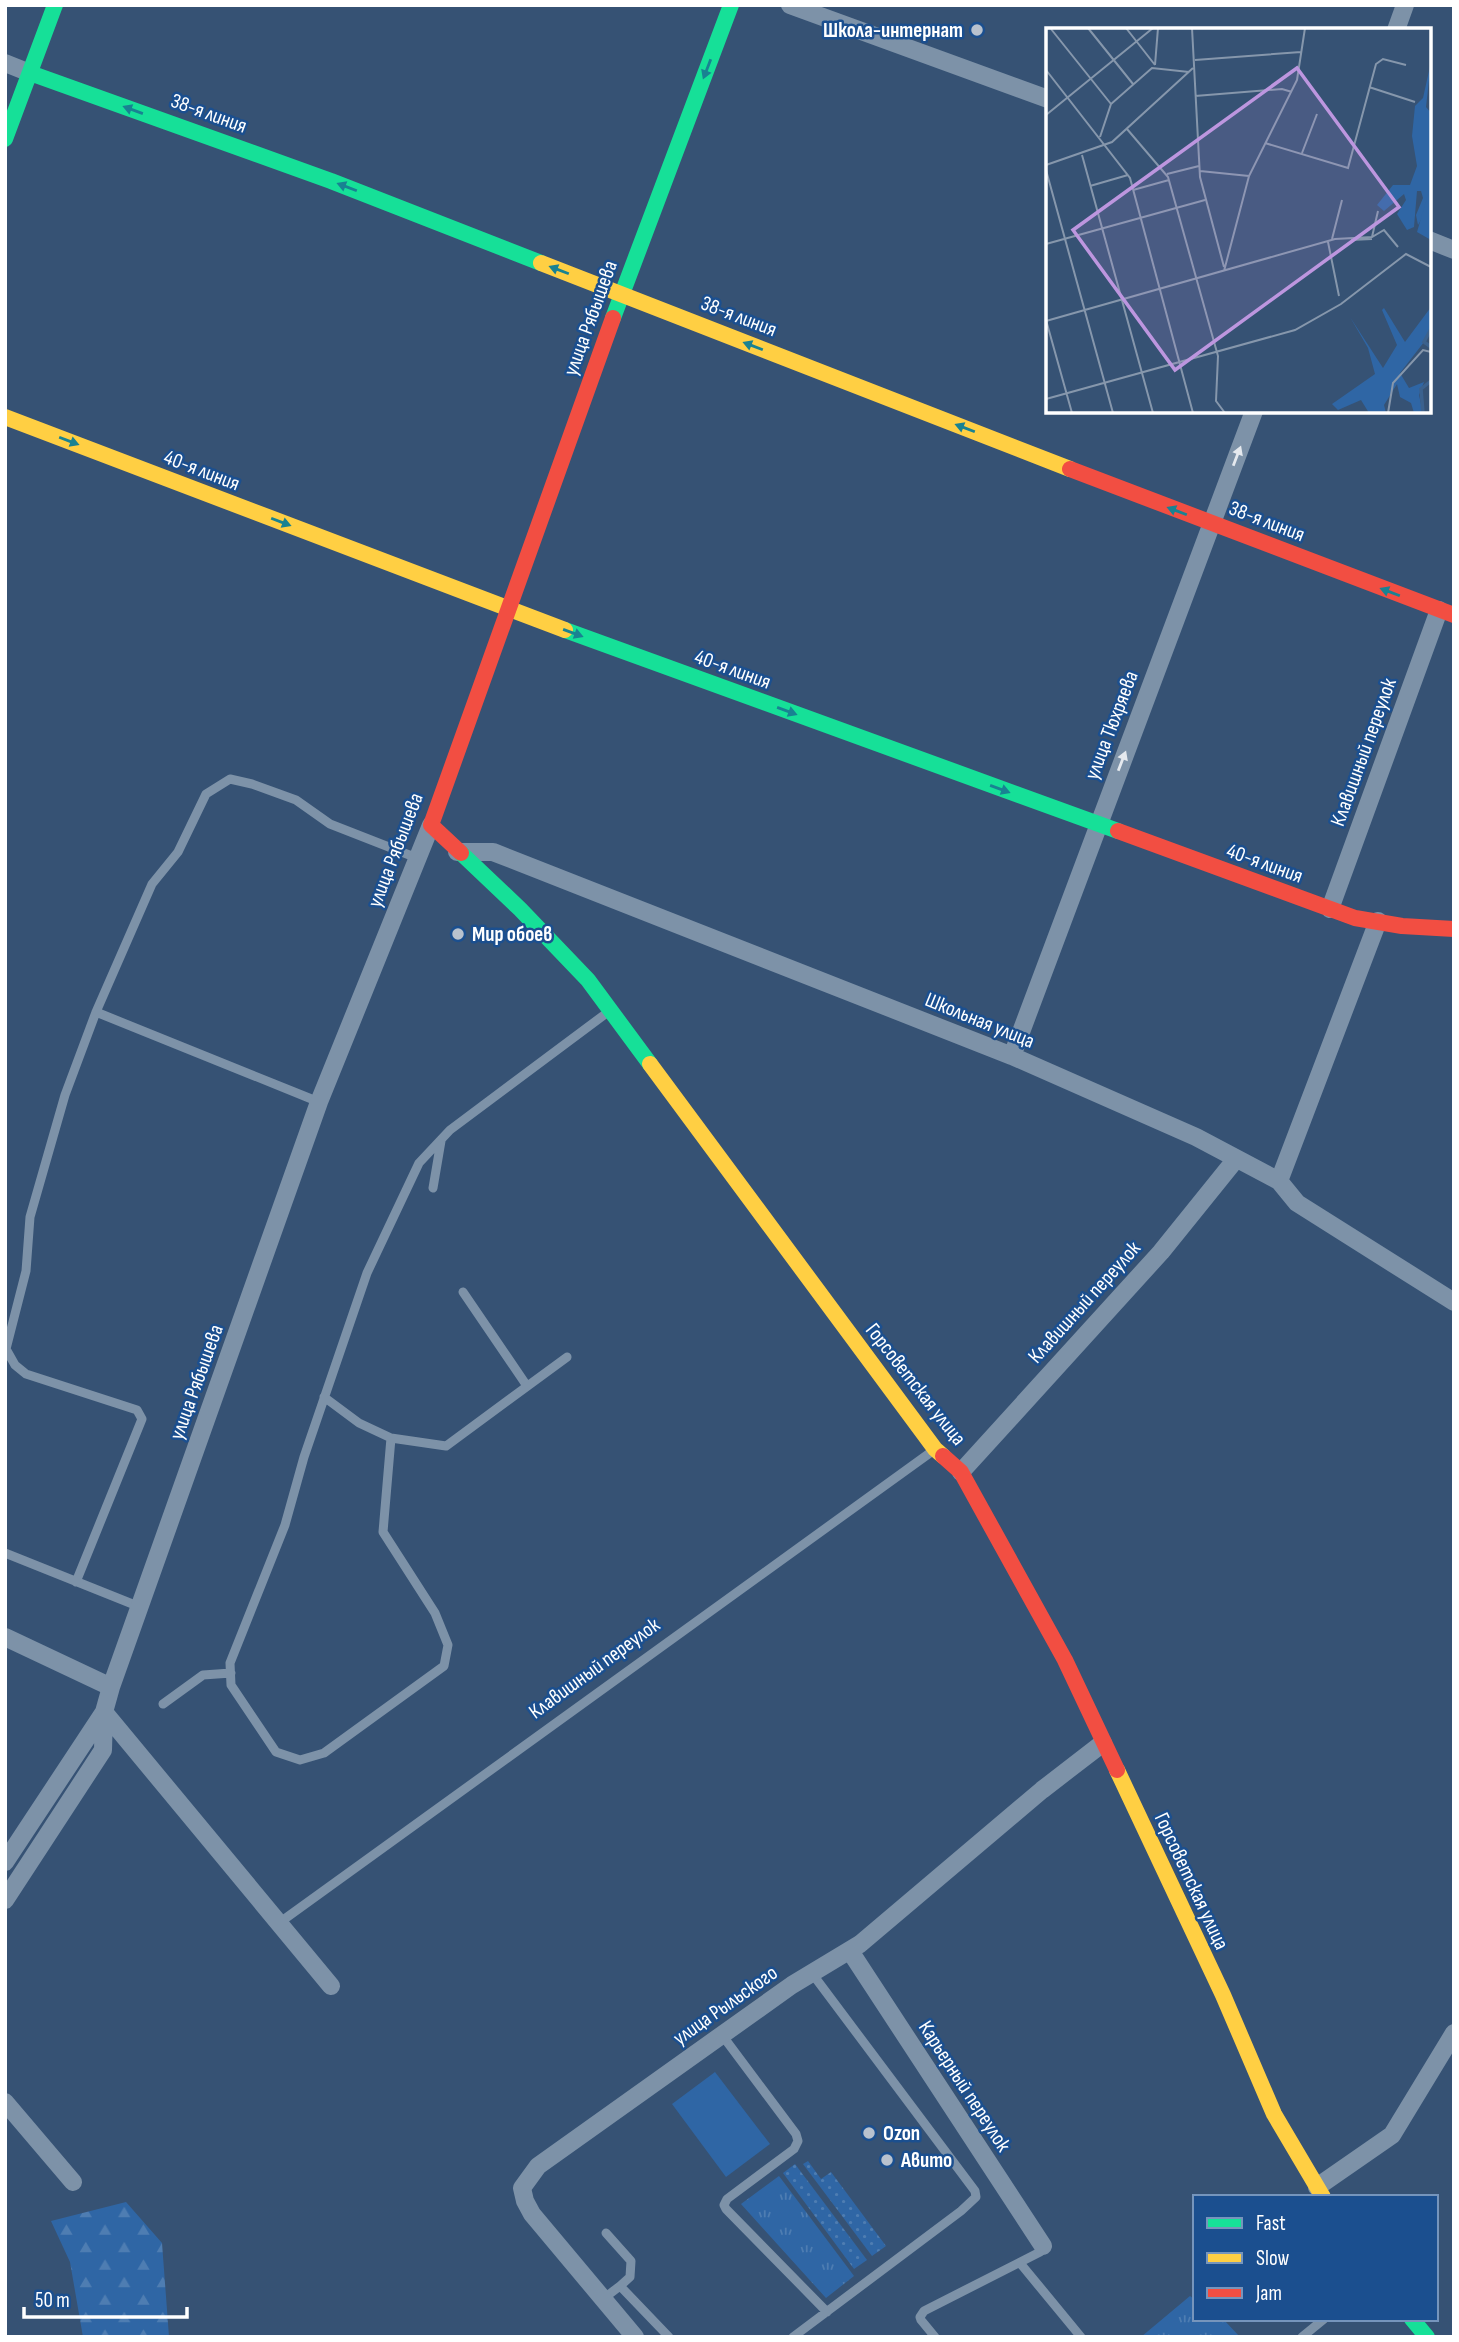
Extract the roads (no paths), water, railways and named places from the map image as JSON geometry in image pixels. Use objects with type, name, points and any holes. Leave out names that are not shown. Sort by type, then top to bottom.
[{"type":"street","points":[[5,139],[55,5]]},
{"type":"street","name":"улица Рябышева","points":[[5,1900],[103,1750],[104,1712],[111,1687],[319,1102],[431,825],[622,295],[731,5]]},
{"type":"street","points":[[790,5],[1046,98]]},
{"type":"street","points":[[1397,28],[1405,5]]},
{"type":"street","name":"38-я линия","points":[[5,63],[331,181],[1446,613]]},
{"type":"street","points":[[1431,241],[1454,250]]},
{"type":"street","name":"улица Тюхряева","points":[[1013,1056],[1097,825],[1253,413]]},
{"type":"street","name":"40-я линия","points":[[5,417],[509,609],[1355,918],[1402,926],[1454,929]]},
{"type":"street","name":"Клавишный переулок","points":[[1330,909],[1446,613]]},
{"type":"street","name":"Горсоветская улица","points":[[431,825],[520,909],[588,980],[935,1449],[961,1472],[1065,1660],[1223,1995],[1274,2114],[1320,2192]]},
{"type":"street","name":"Школьная улица","points":[[457,852],[493,852],[1013,1056],[1196,1137],[1279,1181],[1297,1203],[1454,1302]]},
{"type":"street","points":[[1279,1181],[1378,922]]},
{"type":"street","name":"Клавишный переулок","points":[[961,1472],[1161,1252],[1236,1159]]},
{"type":"street","points":[[5,1637],[111,1687]]},
{"type":"street","points":[[104,1712],[331,1986]]},
{"type":"street","name":"улица Рябышева","points":[[5,1862],[104,1712]]},
{"type":"street","name":"улица Рыльского","points":[[635,2337],[524,2201],[522,2188],[538,2166],[811,1972],[850,1951],[1042,1790],[1103,1743]]},
{"type":"street","points":[[37,1814],[53,1826]]},
{"type":"street","name":"Карьерный переулок","points":[[850,1951],[1043,2246]]},
{"type":"street","points":[[1320,2192],[1392,2135],[1454,2033]]},
{"type":"street","points":[[5,2102],[73,2182]]},
{"type":"lane","points":[[76,1582],[142,1419],[137,1410],[26,1374],[15,1365],[6,1349],[26,1271],[30,1217],[65,1095],[96,1012],[152,884],[178,852],[206,794],[230,779],[296,800],[330,824],[417,858]]},
{"type":"lane","points":[[391,1438],[383,1532],[435,1614],[447,1645],[444,1665],[324,1753],[300,1760],[276,1752],[231,1685],[230,1663],[285,1525],[304,1457],[367,1273],[419,1163],[450,1129],[611,1010]]},
{"type":"lane","points":[[96,1012],[319,1102]]},
{"type":"lane","points":[[433,1188],[441,1139]]},
{"type":"lane","points":[[463,1292],[527,1386]]},
{"type":"lane","points":[[324,1397],[359,1423],[391,1438],[446,1446],[567,1357]]},
{"type":"lane","name":"Клавишный переулок","points":[[279,1923],[935,1449]]},
{"type":"lane","points":[[5,1553],[140,1607]]},
{"type":"lane","points":[[163,1704],[203,1675],[230,1673]]},
{"type":"lane","points":[[793,2337],[976,2197],[975,2191],[811,1972]]},
{"type":"lane","points":[[722,2035],[796,2134],[798,2141],[794,2149],[727,2199],[724,2205],[827,2312]]},
{"type":"lane","points":[[603,2299],[630,2277],[631,2261],[606,2233]]},
{"type":"lane","points":[[935,2337],[921,2320],[923,2311],[1020,2263],[1040,2252],[1043,2246]]},
{"type":"lane","points":[[1020,2263],[1081,2337]]},
{"type":"lane","points":[[620,2286],[669,2337]]},
{"type":"lane","points":[[1302,2337],[1322,2321]]},
{"type":"place","name":"Школа-интернат","points":[[977,30]]},
{"type":"place","name":"Мир обоев","points":[[458,934]]},
{"type":"place","name":"Ozon","points":[[869,2133]]},
{"type":"place","name":"Авито","points":[[887,2160]]}]
